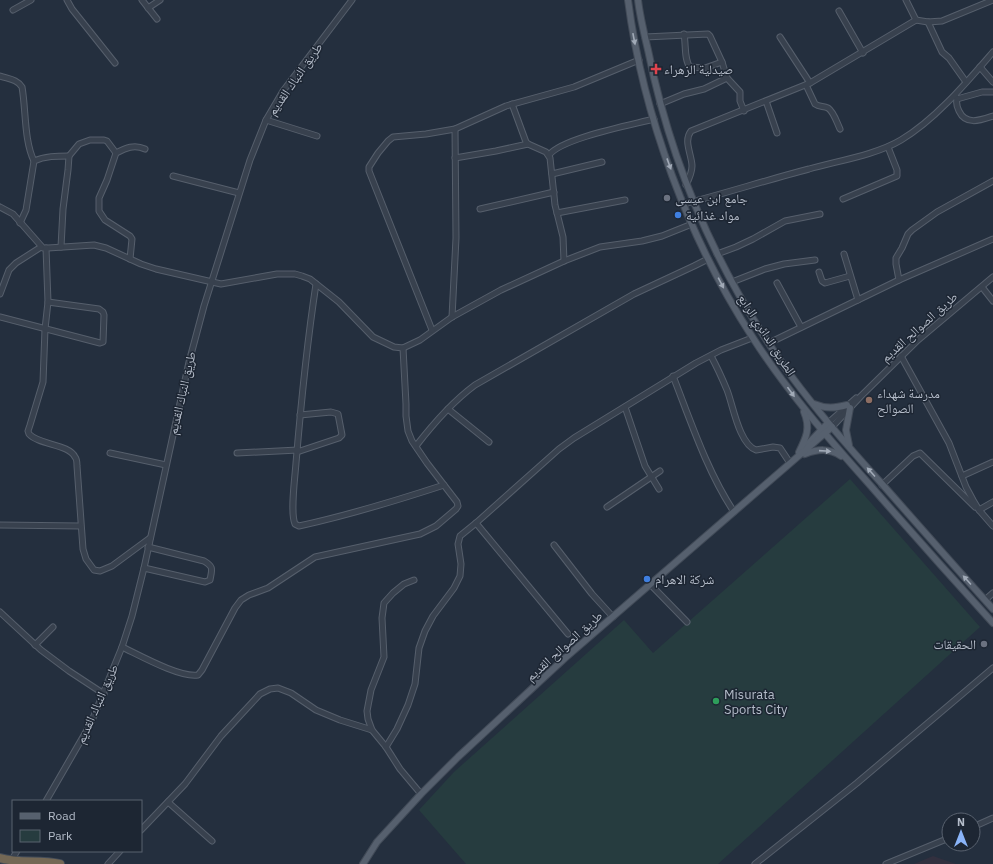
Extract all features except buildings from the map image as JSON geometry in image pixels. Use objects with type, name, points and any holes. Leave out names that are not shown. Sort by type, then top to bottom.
[{"type":"highway","points":[[0,858],[11,862],[47,862],[60,864]]},
{"type":"main road","name":"الطريق الدائري الرابع","points":[[628,0],[639,60],[664,151],[692,224],[708,259],[752,338],[801,406],[846,459],[993,623]]},
{"type":"main road","name":"الطريق الدائري الرابع","points":[[638,0],[660,104],[686,185],[716,254],[732,282],[769,343],[812,403],[882,485],[993,609]]},
{"type":"main road","points":[[812,403],[829,408],[849,407],[846,430],[850,448]]},
{"type":"main road","points":[[799,455],[806,438],[808,427],[801,406]]},
{"type":"main road","name":"طريق الصوالح القديم","points":[[364,863],[377,842],[421,794],[463,752],[565,658],[790,463],[830,425]]},
{"type":"main road","points":[[799,455],[812,451],[829,450],[846,459]]},
{"type":"street","points":[[13,10],[31,0]]},
{"type":"street","points":[[67,0],[72,9],[115,63]]},
{"type":"street","points":[[142,0],[157,19]]},
{"type":"street","points":[[148,8],[160,0]]},
{"type":"street","name":"طريق النباك القديم","points":[[47,800],[91,723],[104,694],[132,616],[144,568],[193,344],[250,160],[266,120],[282,91],[352,0]]},
{"type":"street","points":[[906,0],[916,20]]},
{"type":"street","points":[[686,185],[692,165],[688,142],[689,133],[694,129],[744,111],[808,84],[916,20],[928,22],[942,21],[983,2],[993,0]]},
{"type":"street","points":[[839,11],[863,52]]},
{"type":"street","points":[[928,22],[942,52],[949,58],[966,82]]},
{"type":"street","points":[[684,34],[688,66],[705,68],[722,62]]},
{"type":"street","points":[[645,37],[708,34],[722,62],[727,78],[740,92],[740,101],[744,111]]},
{"type":"street","points":[[780,37],[808,84],[815,104],[817,106],[828,108],[832,111],[840,129]]},
{"type":"street","points":[[684,204],[888,147],[911,134],[955,97],[966,82],[993,52]]},
{"type":"street","points":[[432,330],[368,169],[378,153],[393,136],[426,134],[455,129],[512,104],[574,87],[639,60]]},
{"type":"street","points":[[980,67],[993,82]]},
{"type":"street","points":[[0,76],[14,80],[22,87],[31,156],[34,160],[26,210],[20,223]]},
{"type":"street","points":[[660,104],[684,94],[704,89],[727,78]]},
{"type":"street","points":[[955,97],[982,92],[992,94]]},
{"type":"street","points":[[955,97],[958,109],[966,120],[974,121],[993,116]]},
{"type":"street","points":[[766,101],[777,133]]},
{"type":"street","points":[[512,104],[528,144]]},
{"type":"street","points":[[549,155],[554,149],[582,138],[654,119]]},
{"type":"street","points":[[266,120],[317,136]]},
{"type":"street","points":[[452,317],[456,238],[455,129]]},
{"type":"street","points":[[61,247],[68,156],[79,144],[90,140],[107,141],[116,152]]},
{"type":"street","points":[[455,158],[528,144],[549,155],[557,213],[563,237],[564,261]]},
{"type":"street","points":[[116,152],[139,146],[145,149]]},
{"type":"street","points":[[843,199],[897,176],[897,170],[888,147]]},
{"type":"street","points":[[116,152],[107,180],[99,198],[99,211],[105,220],[130,236],[132,239],[130,259]]},
{"type":"street","points":[[34,160],[52,156],[68,156]]},
{"type":"street","points":[[552,174],[602,162]]},
{"type":"street","points":[[173,176],[239,193]]},
{"type":"street","points":[[899,280],[896,258],[912,230],[937,212],[993,181]]},
{"type":"street","points":[[480,209],[554,192]]},
{"type":"street","points":[[557,213],[625,200]]},
{"type":"street","points":[[0,207],[13,214],[44,248],[48,302],[45,329],[43,382],[28,432],[30,436],[69,450],[75,456],[83,549],[86,559],[94,570],[100,571],[112,566],[150,538]]},
{"type":"street","points":[[716,254],[753,239],[785,221],[820,214]]},
{"type":"street","points":[[0,294],[10,270],[16,263],[44,248],[94,245],[106,248],[156,269],[201,278],[212,282],[227,284],[270,275],[295,274],[310,279],[339,302],[373,337],[394,347],[403,348],[420,340],[452,317],[512,284],[564,261],[600,247],[642,241],[662,236],[692,224]]},
{"type":"street","points":[[769,343],[899,280],[993,240]]},
{"type":"street","points":[[844,254],[858,300]]},
{"type":"street","points":[[416,446],[448,408],[479,382],[598,313],[708,259]]},
{"type":"street","points":[[732,282],[765,269],[784,264],[815,260]]},
{"type":"street","points":[[819,272],[822,281],[825,283],[850,276]]},
{"type":"street","name":"طريق الصوالح القديم","points":[[830,425],[928,330],[993,277]]},
{"type":"street","points":[[777,283],[802,327]]},
{"type":"street","points":[[316,284],[309,331],[297,451],[294,508],[294,521],[296,526],[344,516],[444,485]]},
{"type":"street","points":[[982,287],[993,301]]},
{"type":"street","points":[[0,317],[100,343],[103,342],[104,315],[99,309],[48,302]]},
{"type":"street","points":[[386,748],[408,705],[415,684],[419,648],[425,631],[433,616],[454,588],[460,576],[461,564],[458,544],[460,536],[559,449],[574,438],[673,376],[711,356],[752,338]]},
{"type":"street","points":[[122,647],[176,671],[190,675],[198,675],[235,608],[241,600],[249,595],[268,588],[315,557],[404,539],[420,534],[436,526],[452,513],[458,506],[457,502],[427,463],[412,441],[408,431],[403,348]]},
{"type":"street","points":[[711,356],[726,386],[742,433],[748,445],[756,450],[773,447],[780,448],[790,463]]},
{"type":"street","points":[[901,356],[949,443],[966,487],[979,510]]},
{"type":"street","points":[[673,376],[705,457],[724,497],[734,512]]},
{"type":"street","points":[[625,407],[640,453],[650,477],[659,489]]},
{"type":"street","points":[[448,408],[489,442]]},
{"type":"street","points":[[237,453],[297,451],[339,438],[342,435],[338,414],[335,412],[300,415]]},
{"type":"street","points":[[110,453],[166,465]]},
{"type":"street","points":[[882,485],[913,456],[920,453],[979,510],[993,526]]},
{"type":"street","points":[[962,476],[993,462]]},
{"type":"street","points":[[607,507],[660,471]]},
{"type":"street","points":[[979,510],[993,502]]},
{"type":"street","points":[[476,523],[568,634]]},
{"type":"street","points":[[0,525],[80,526]]},
{"type":"street","points":[[554,545],[592,594],[613,617]]},
{"type":"street","points":[[144,568],[205,582],[210,580],[212,569],[211,565],[204,561],[148,548]]},
{"type":"street","points":[[414,580],[404,584],[384,603],[382,618],[384,657],[374,682],[368,703],[368,719],[372,730],[400,769],[421,794]]},
{"type":"street","points":[[650,584],[687,622]]},
{"type":"street","points":[[985,600],[993,593]]},
{"type":"street","points":[[0,612],[35,644],[69,671],[104,694]]},
{"type":"street","points":[[35,644],[53,627]]},
{"type":"street","points":[[755,864],[857,783],[993,668]]},
{"type":"street","points":[[142,829],[185,784],[221,736],[260,694],[270,689],[278,688],[290,693],[316,710],[340,720],[372,730]]},
{"type":"street","points":[[168,802],[212,841]]},
{"type":"street","points":[[981,823],[993,818]]},
{"type":"street","points":[[886,864],[941,841]]},
{"type":"street","points":[[11,862],[16,852]]},
{"type":"street","points":[[108,864],[119,852]]},
{"type":"shaded area","points":[[933,856],[956,864],[914,864]]},
{"type":"green space","name":"Misurata Sports City","points":[[850,479],[980,627],[718,864],[466,864],[419,810],[454,772],[624,620],[653,653]]},
{"type":"place","name":"صيدلية الزهراء","points":[[656,69]]},
{"type":"place","name":"جامع ابن عيسى","points":[[667,198]]},
{"type":"place","name":"مواد غذائية","points":[[678,215]]},
{"type":"place","name":"مدرسة شهداء الصوالح","points":[[869,400]]},
{"type":"place","name":"شركة الاهرام","points":[[647,579]]},
{"type":"place","name":"الحقيقات","points":[[984,644]]},
{"type":"place","name":"Misurata Sports City","points":[[716,701]]}]
